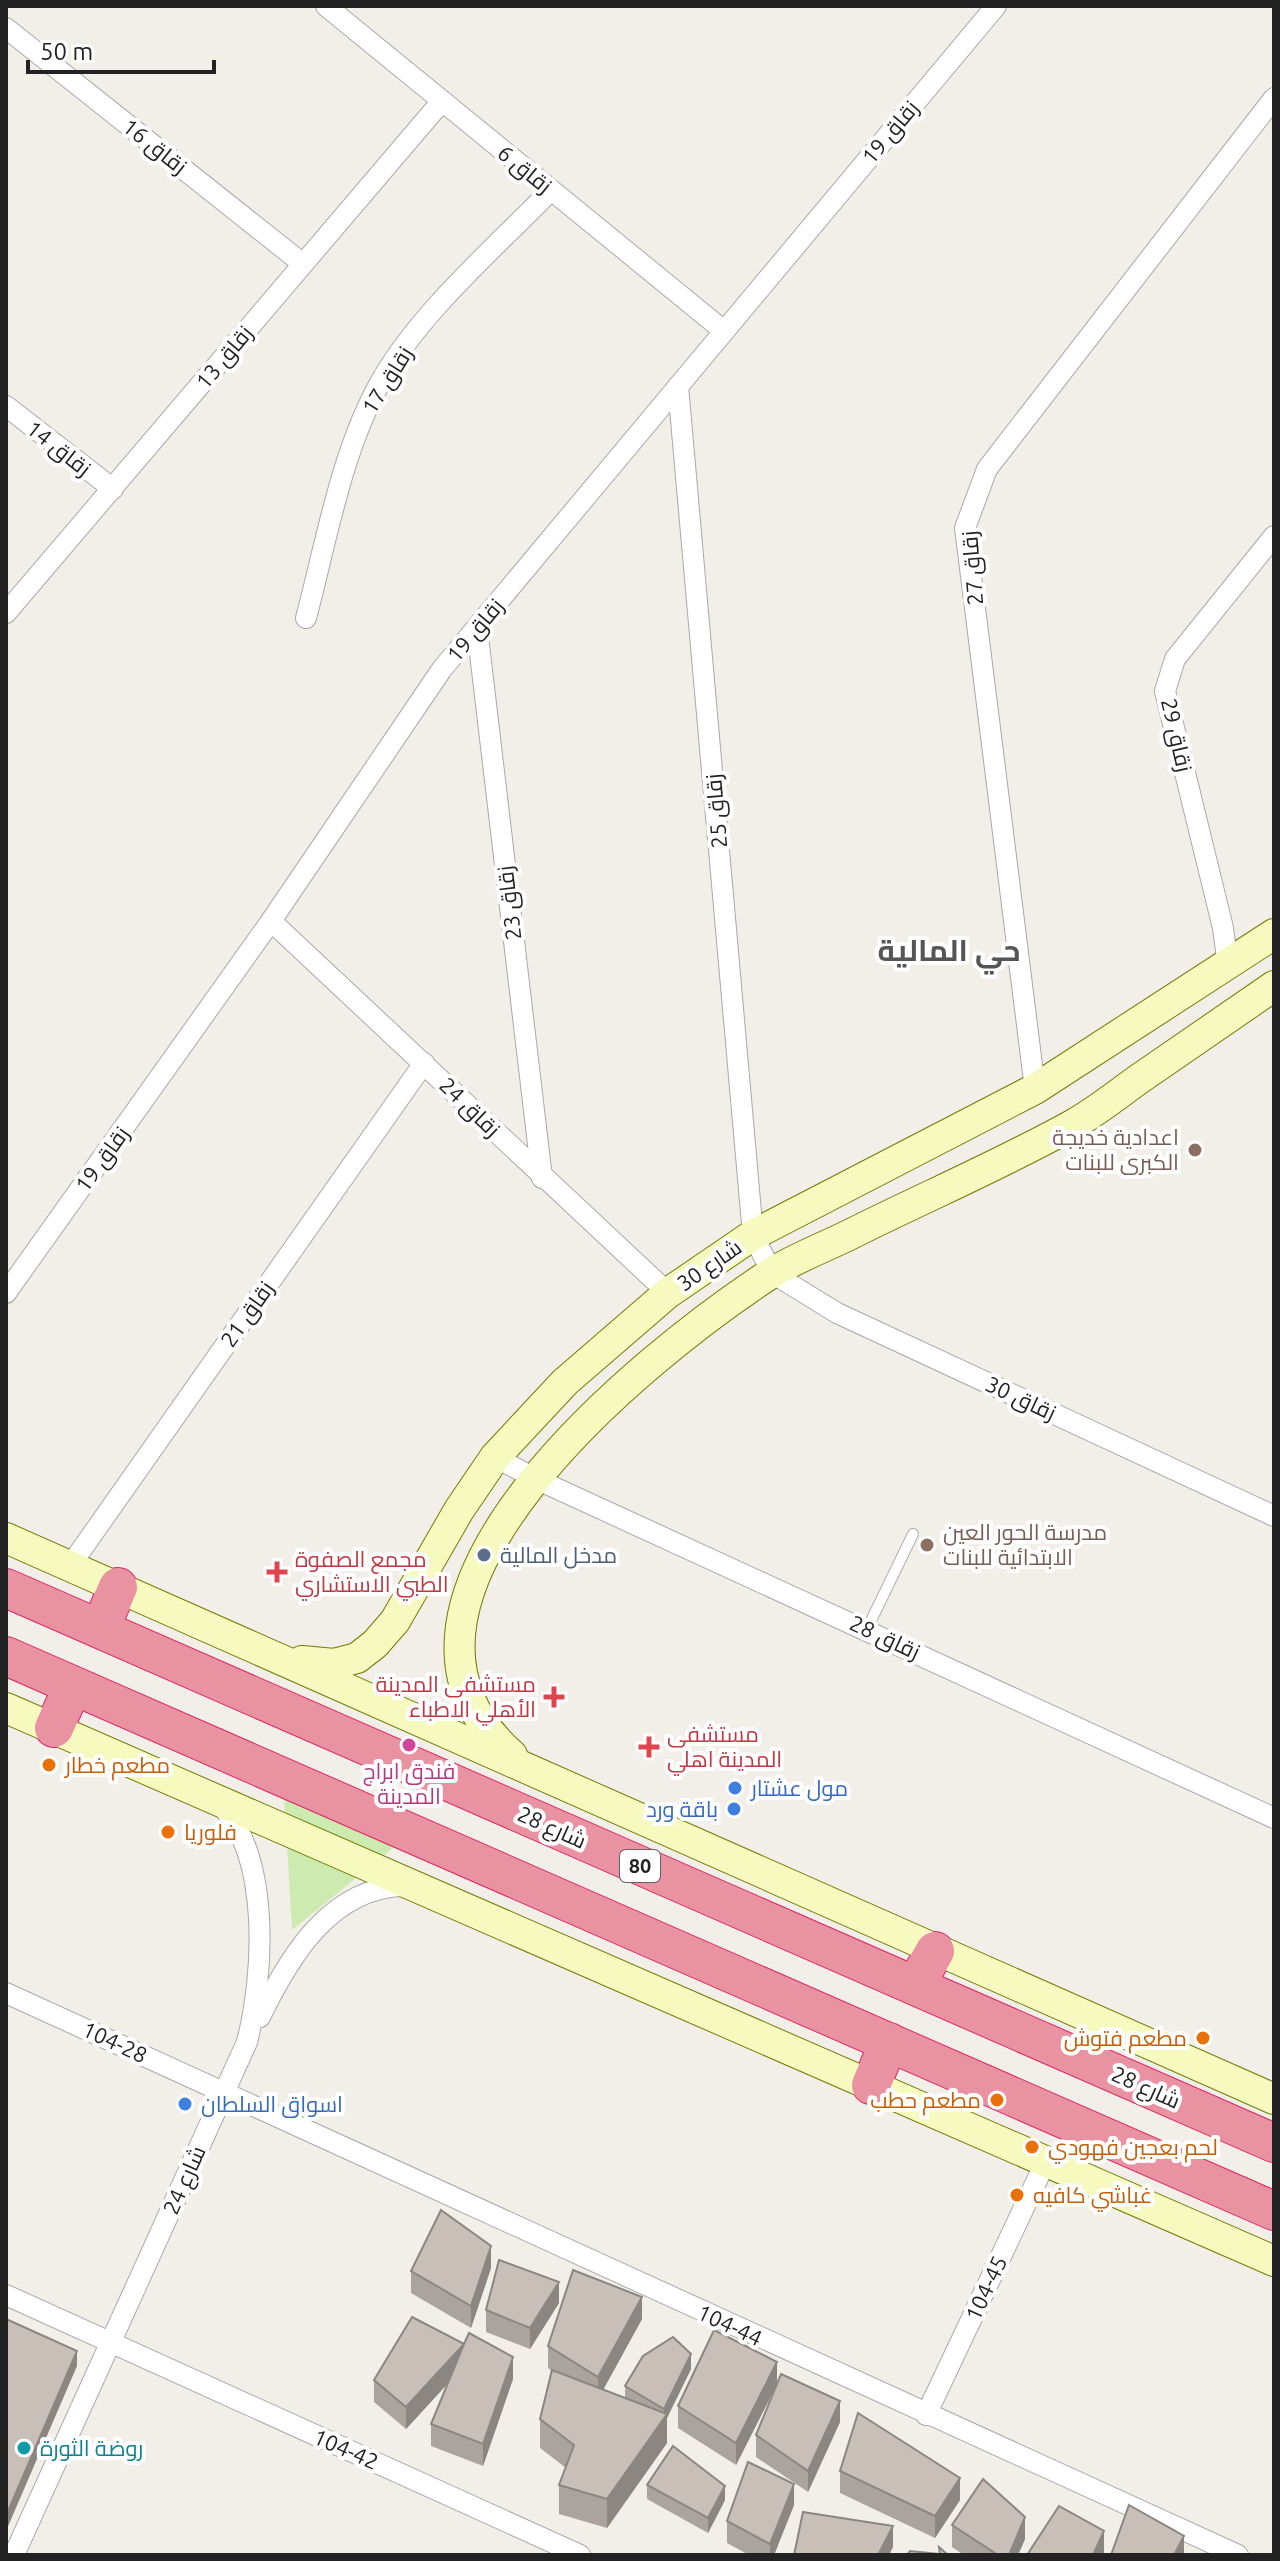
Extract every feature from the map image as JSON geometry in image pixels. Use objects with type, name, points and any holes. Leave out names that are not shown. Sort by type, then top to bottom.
[{"type":"highway","points":[[100,1629],[118,1587]]},
{"type":"highway","name":"شارع 28","points":[[6,1588],[1274,2143]]},
{"type":"highway","points":[[6,1656],[1274,2211]]},
{"type":"highway","points":[[54,1728],[73,1686]]},
{"type":"highway","points":[[915,1986],[935,1951]]},
{"type":"highway","points":[[871,2085],[889,2042]]},
{"type":"main road","name":"شارع 30","points":[[239,1641],[315,1664],[334,1664],[357,1658],[375,1644],[395,1621],[459,1510],[495,1457],[565,1382],[668,1293],[753,1235],[1035,1089],[1274,934]]},
{"type":"main road","name":"شارع 30","points":[[526,1767],[488,1733],[464,1688],[462,1631],[471,1589],[482,1561],[536,1479],[623,1386],[689,1332],[772,1273],[1075,1123],[1274,986]]},
{"type":"main road","points":[[6,1538],[1274,2099]]},
{"type":"main road","points":[[6,1708],[212,1795],[1274,2261]]},
{"type":"street","name":"زقاق 6","points":[[326,6],[724,331]]},
{"type":"street","name":"زقاق 19","points":[[6,1293],[271,921],[442,669],[996,6]]},
{"type":"street","name":"زقاق 16","points":[[6,28],[303,264]]},
{"type":"street","name":"زقاق 27","points":[[1035,1089],[965,528],[987,469],[1274,98]]},
{"type":"street","name":"زقاق 13","points":[[6,613],[442,101]]},
{"type":"street","name":"زقاق 17","points":[[306,618],[355,434],[382,379],[427,319],[551,190]]},
{"type":"street","name":"زقاق 25","points":[[678,386],[753,1235]]},
{"type":"street","name":"زقاق 14","points":[[6,406],[113,489]]},
{"type":"street","name":"زقاق 29","points":[[1228,966],[1223,928],[1165,691],[1175,659],[1274,536]]},
{"type":"street","name":"زقاق 23","points":[[477,628],[542,1178]]},
{"type":"street","name":"زقاق 24","points":[[271,921],[668,1293]]},
{"type":"street","name":"زقاق 21","points":[[70,1566],[424,1063]]},
{"type":"street","points":[[753,1235],[772,1273]]},
{"type":"street","name":"زقاق 30","points":[[772,1273],[837,1313],[1274,1516]]},
{"type":"street","name":"زقاق 28","points":[[495,1457],[536,1479],[1274,1818]]},
{"type":"street","name":"شارع 24","points":[[14,2555],[247,2042],[258,1996],[262,1942],[246,1855],[237,1826],[212,1795]]},
{"type":"street","points":[[247,2042],[297,1952],[328,1916],[358,1895],[383,1886],[415,1886]]},
{"type":"street","name":"104-28","points":[[6,1993],[224,2092]]},
{"type":"street","name":"104-44","points":[[224,2092],[1238,2555]]},
{"type":"street","name":"104-45","points":[[926,2415],[1046,2161]]},
{"type":"street","name":"104-42","points":[[6,2295],[580,2555]]},
{"type":"lane","points":[[867,1629],[913,1534]]},
{"type":"green space","points":[[284,1794],[398,1844],[292,1930]]},
{"type":"building","points":[[441,2210],[491,2246],[471,2306],[411,2271]]},
{"type":"building","points":[[499,2260],[559,2282],[530,2328],[486,2310]]},
{"type":"building","points":[[573,2270],[642,2297],[598,2377],[548,2346]]},
{"type":"building","points":[[412,2317],[464,2344],[406,2407],[374,2380]]},
{"type":"building","name":"روضة الثورة","points":[[6,2319],[77,2351],[6,2516]]},
{"type":"building","points":[[714,2330],[777,2362],[736,2443],[678,2406]]},
{"type":"building","points":[[469,2333],[513,2357],[483,2444],[431,2424]]},
{"type":"building","points":[[673,2337],[691,2354],[664,2409],[625,2386],[643,2356]]},
{"type":"building","points":[[552,2370],[667,2414],[607,2499],[559,2485],[574,2445],[540,2419]]},
{"type":"building","points":[[781,2374],[840,2401],[808,2471],[756,2435]]},
{"type":"building","points":[[858,2413],[960,2478],[935,2516],[840,2471]]},
{"type":"building","points":[[673,2446],[725,2486],[708,2518],[647,2485]]},
{"type":"building","points":[[748,2462],[794,2484],[770,2544],[727,2521]]},
{"type":"building","points":[[983,2479],[1025,2517],[1009,2555],[998,2555],[952,2525]]},
{"type":"building","points":[[1129,2505],[1184,2536],[1174,2555],[1111,2555]]},
{"type":"building","points":[[1059,2506],[1104,2531],[1093,2555],[1027,2555]]},
{"type":"building","points":[[803,2512],[893,2526],[878,2555],[794,2555]]},
{"type":"building","points":[[910,2551],[939,2554],[907,2555]]},
{"type":"place","name":"اعدادية خديجة الكبرى للبنات","points":[[1195,1150]]},
{"type":"place","name":"مدرسة الحور العين الابتدائية للبنات","points":[[927,1545]]},
{"type":"place","name":"مدخل المالية","points":[[484,1555]]},
{"type":"place","name":"مجمع الصفوة الطبي الاستشاري","points":[[277,1572]]},
{"type":"place","name":"مستشفى المدينة الأهلي الاطباء","points":[[554,1697]]},
{"type":"place","name":"فندق ابراج المدينة","points":[[409,1745]]},
{"type":"place","name":"مستشفى المدينة اهلي","points":[[649,1747]]},
{"type":"place","name":"مطعم خطار","points":[[49,1765]]},
{"type":"place","name":"مول عشتار","points":[[735,1788]]},
{"type":"place","name":"باقة ورد","points":[[734,1809]]},
{"type":"place","name":"فلوريا","points":[[168,1832]]},
{"type":"place","name":"مطعم فتوش","points":[[1203,2038]]},
{"type":"place","name":"مطعم حطب","points":[[997,2100]]},
{"type":"place","name":"اسواق السلطان","points":[[185,2104]]},
{"type":"place","name":"لحم بعجين فهودي","points":[[1032,2147]]},
{"type":"place","name":"غباشي كافيه","points":[[1017,2195]]},
{"type":"place","name":"روضة الثورة","points":[[24,2448]]},
{"type":"district","name":"حي المالية","points":[[949,951]]}]
